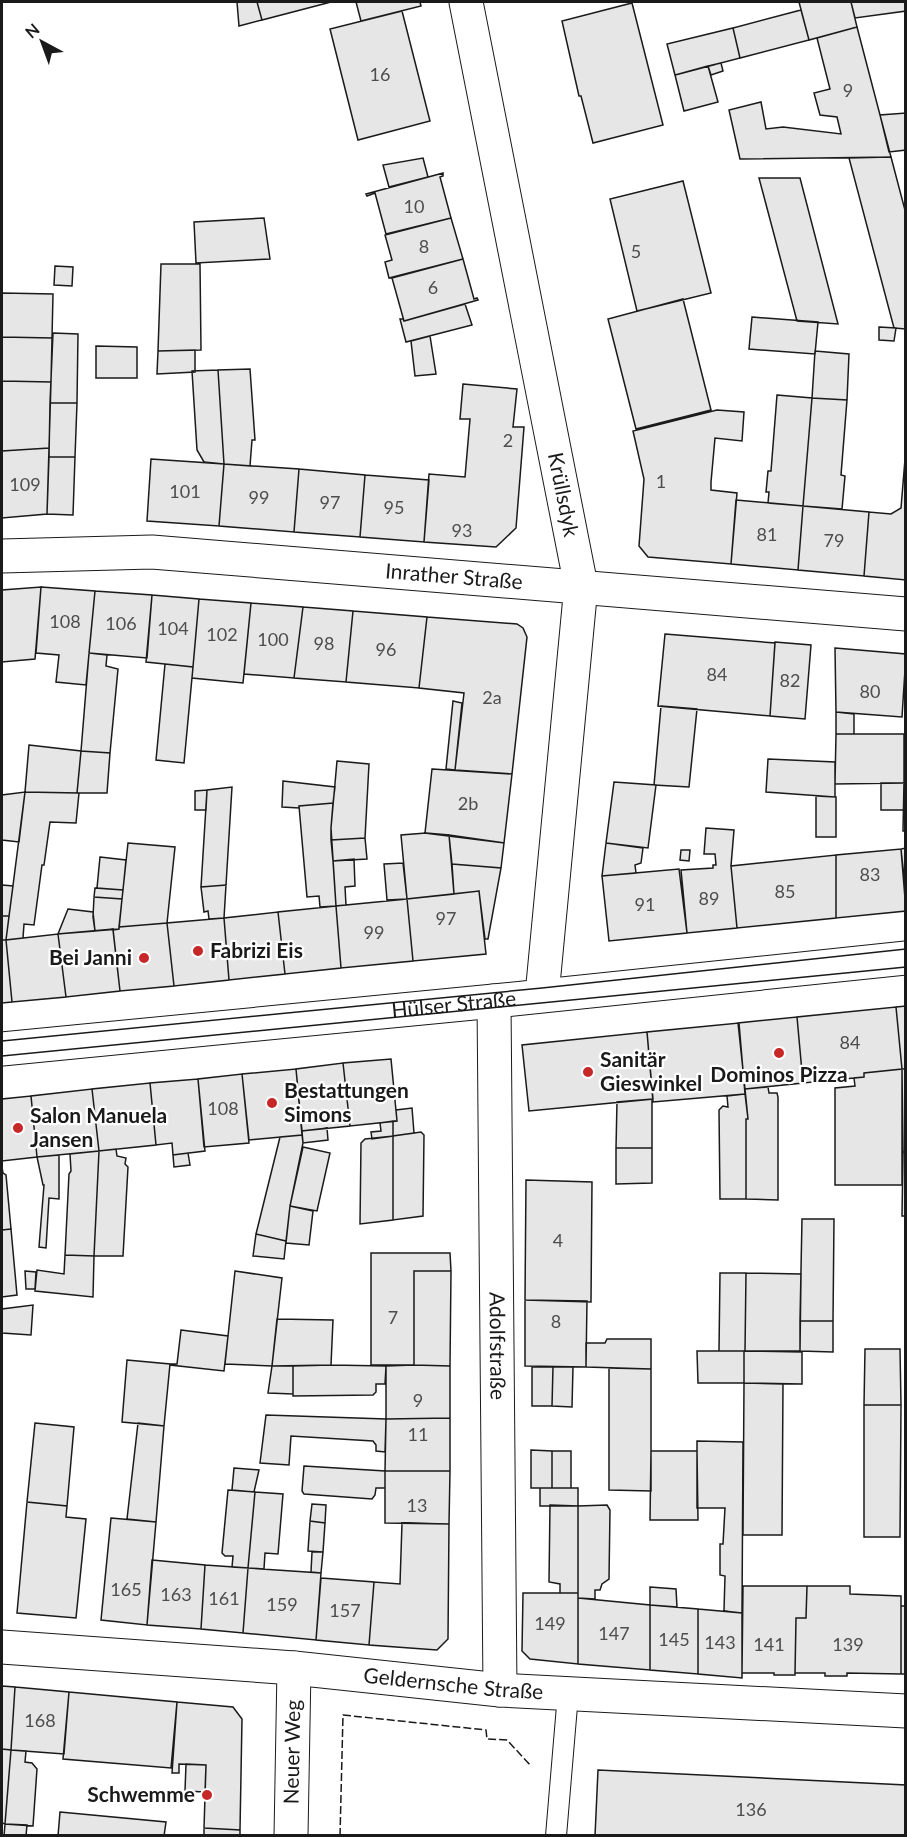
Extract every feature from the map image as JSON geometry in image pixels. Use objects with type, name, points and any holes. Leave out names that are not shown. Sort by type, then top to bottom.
[{"type":"street","name":"Krüllsdyk","points":[[466,2],[581,586],[542,995]]},
{"type":"street","name":"Inrather Straße","points":[[2,556],[152,552],[906,614]]},
{"type":"street","name":"Hülser Straße","points":[[2,1049],[906,958]]},
{"type":"street","name":"Adolfstraße","points":[[494,1001],[500,1690]]},
{"type":"street","name":"Geldernsche Straße","points":[[2,1647],[294,1668],[500,1690],[906,1712]]},
{"type":"street","name":"Neuer Weg","points":[[291,1836],[294,1668]]},
{"type":"lane","points":[[556,1836],[568,1694]]},
{"type":"building","points":[[237,2],[257,2],[262,20],[239,26]]},
{"type":"building","points":[[257,2],[331,2],[262,20]]},
{"type":"building","points":[[356,2],[420,2],[421,6],[361,21]]},
{"type":"building","points":[[799,2],[851,2],[857,27],[809,40]]},
{"type":"building","points":[[851,2],[906,2],[906,11],[855,18]]},
{"type":"building","points":[[632,3],[663,125],[593,143],[581,96],[579,96],[562,21]]},
{"type":"building","points":[[801,10],[809,40],[740,58],[733,28]]},
{"type":"building","points":[[402,11],[430,121],[358,140],[330,29]]},
{"type":"building","points":[[857,27],[891,157],[740,159],[729,110],[761,102],[766,129],[783,127],[841,134],[837,117],[820,115],[814,93],[830,89],[817,38]]},
{"type":"building","points":[[733,28],[740,58],[675,75],[667,44]]},
{"type":"building","points":[[721,63],[723,71],[711,75],[708,66]]},
{"type":"building","points":[[708,66],[718,102],[684,111],[675,75]]},
{"type":"building","points":[[906,113],[906,150],[889,152],[880,115]]},
{"type":"building","points":[[891,157],[906,214],[906,329],[894,328],[849,158]]},
{"type":"building","points":[[423,158],[428,177],[389,187],[383,165]]},
{"type":"building","points":[[443,173],[440,177],[451,218],[386,234],[375,193],[367,196],[366,194]]},
{"type":"building","points":[[759,178],[800,178],[838,324],[797,321]]},
{"type":"building","points":[[683,181],[711,293],[637,311],[610,199]]},
{"type":"building","points":[[264,218],[270,259],[196,263],[194,222]]},
{"type":"building","points":[[451,218],[463,259],[389,278],[385,262],[392,260],[385,235]]},
{"type":"building","points":[[463,259],[474,299],[478,300],[404,321],[392,278]]},
{"type":"building","points":[[161,264],[200,264],[201,350],[158,351]]},
{"type":"building","points":[[55,266],[73,267],[72,286],[54,285]]},
{"type":"building","points":[[2,293],[53,294],[52,338],[2,337]]},
{"type":"building","points":[[683,299],[711,410],[636,429],[608,319]]},
{"type":"building","points":[[465,304],[472,325],[406,342],[400,319],[404,321]]},
{"type":"building","points":[[752,317],[818,322],[815,354],[749,349]]},
{"type":"building","points":[[879,327],[896,328],[894,341],[879,340]]},
{"type":"building","points":[[53,333],[78,334],[77,403],[50,403]]},
{"type":"building","points":[[430,336],[436,374],[415,376],[411,341]]},
{"type":"building","points":[[2,337],[52,338],[51,382],[2,381]]},
{"type":"building","points":[[96,346],[137,347],[137,378],[96,378]]},
{"type":"building","points":[[195,350],[195,372],[157,374],[158,351]]},
{"type":"building","points":[[815,351],[849,354],[847,400],[812,398]]},
{"type":"building","points":[[250,369],[255,440],[252,440],[250,466],[224,464],[218,370]]},
{"type":"building","points":[[218,370],[224,464],[204,462],[197,450],[192,371]]},
{"type":"building","points":[[2,381],[51,382],[49,448],[2,451]]},
{"type":"building","points":[[463,384],[517,389],[513,427],[524,427],[516,528],[496,547],[424,542],[429,474],[465,477],[470,419],[460,419]]},
{"type":"building","points":[[777,395],[812,398],[803,506],[768,503],[769,492],[766,492],[768,471],[771,471]]},
{"type":"building","points":[[812,398],[847,400],[841,475],[845,476],[842,509],[803,506]]},
{"type":"building","points":[[50,403],[77,403],[75,457],[49,457]]},
{"type":"building","points":[[717,410],[744,412],[742,441],[715,438],[711,482],[711,490],[737,493],[731,564],[648,557],[639,546],[644,479],[633,431]]},
{"type":"building","points":[[906,447],[906,580],[864,576],[869,512],[891,514],[901,508]]},
{"type":"building","points":[[49,448],[47,514],[2,518],[2,451]]},
{"type":"building","points":[[49,457],[75,457],[73,515],[47,514]]},
{"type":"building","points":[[151,459],[224,464],[219,526],[147,521]]},
{"type":"building","points":[[224,464],[299,469],[294,532],[219,526]]},
{"type":"building","points":[[299,469],[365,475],[360,537],[294,532]]},
{"type":"building","points":[[365,475],[429,480],[424,542],[360,537]]},
{"type":"building","points":[[736,500],[803,506],[798,570],[731,564]]},
{"type":"building","points":[[803,506],[869,512],[864,576],[798,570]]},
{"type":"building","points":[[41,587],[95,591],[86,685],[56,682],[59,655],[36,653]]},
{"type":"building","points":[[41,587],[35,659],[2,662],[2,590]]},
{"type":"building","points":[[95,591],[152,595],[147,658],[89,653]]},
{"type":"building","points":[[152,595],[199,599],[193,667],[146,662]]},
{"type":"building","points":[[199,599],[251,603],[243,683],[192,678]]},
{"type":"building","points":[[251,603],[303,607],[294,678],[244,674]]},
{"type":"building","points":[[303,607],[353,611],[346,682],[294,678]]},
{"type":"building","points":[[353,611],[427,617],[419,688],[346,682]]},
{"type":"building","points":[[427,617],[517,624],[523,628],[527,637],[512,774],[455,770],[464,693],[419,688]]},
{"type":"building","points":[[665,634],[775,643],[770,716],[658,706]]},
{"type":"building","points":[[775,642],[811,645],[805,719],[770,716]]},
{"type":"building","points":[[835,648],[906,654],[902,717],[836,712]]},
{"type":"building","points":[[89,653],[107,655],[106,666],[118,669],[110,753],[81,751]]},
{"type":"building","points":[[165,664],[193,667],[184,763],[156,760]]},
{"type":"building","points":[[453,701],[462,703],[455,770],[446,769]]},
{"type":"building","points":[[661,706],[697,709],[689,787],[654,785]]},
{"type":"building","points":[[836,712],[854,714],[854,734],[836,734]]},
{"type":"building","points":[[836,734],[904,734],[904,783],[835,784]]},
{"type":"building","points":[[29,745],[81,751],[77,793],[25,792]]},
{"type":"building","points":[[81,751],[110,753],[107,793],[77,793]]},
{"type":"building","points":[[768,759],[835,762],[835,797],[766,792]]},
{"type":"building","points":[[337,761],[369,764],[365,838],[331,840]]},
{"type":"building","points":[[432,769],[512,774],[504,843],[425,833]]},
{"type":"building","points":[[283,781],[335,787],[333,803],[299,806],[299,808],[282,807]]},
{"type":"building","points":[[904,781],[906,781],[906,831],[903,831]]},
{"type":"building","points":[[614,782],[656,785],[648,848],[606,843]]},
{"type":"building","points":[[881,783],[904,783],[904,810],[881,810]]},
{"type":"building","points":[[232,787],[226,885],[201,887],[207,790]]},
{"type":"building","points":[[207,790],[206,810],[195,810],[195,791]]},
{"type":"building","points":[[25,792],[79,793],[76,823],[50,822],[34,925],[24,924],[23,938],[6,940]]},
{"type":"building","points":[[25,792],[19,842],[2,840],[2,795]]},
{"type":"building","points":[[816,796],[836,797],[836,837],[816,837]]},
{"type":"building","points":[[333,803],[331,828],[336,906],[320,907],[319,896],[307,897],[299,806]]},
{"type":"building","points":[[706,828],[734,830],[731,866],[737,928],[687,933],[681,870],[713,868],[713,865],[716,865],[715,854],[704,854]]},
{"type":"building","points":[[426,833],[449,835],[454,894],[407,899],[401,835]]},
{"type":"building","points":[[449,835],[504,843],[501,868],[452,864]]},
{"type":"building","points":[[365,838],[367,859],[333,861],[331,840]]},
{"type":"building","points":[[128,843],[175,847],[167,923],[119,927]]},
{"type":"building","points":[[606,843],[643,848],[641,863],[635,865],[636,873],[602,876]]},
{"type":"building","points":[[906,848],[906,895],[901,849]]},
{"type":"building","points":[[901,849],[906,911],[836,918],[836,855]]},
{"type":"building","points":[[681,850],[690,850],[689,861],[680,860]]},
{"type":"building","points":[[836,855],[836,918],[737,928],[731,866]]},
{"type":"building","points":[[100,857],[126,860],[123,890],[97,888]]},
{"type":"building","points":[[354,859],[355,886],[345,887],[346,905],[336,906],[333,861]]},
{"type":"building","points":[[403,863],[407,899],[387,900],[384,864]]},
{"type":"building","points":[[452,864],[501,868],[488,939],[485,939],[479,891],[454,894]]},
{"type":"building","points":[[679,869],[687,933],[609,941],[602,876]]},
{"type":"building","points":[[2,885],[13,886],[9,916],[2,916]]},
{"type":"building","points":[[226,885],[224,918],[209,919],[208,911],[204,912],[201,887]]},
{"type":"building","points":[[95,888],[123,890],[122,899],[94,897]]},
{"type":"building","points":[[479,891],[486,954],[413,961],[407,899]]},
{"type":"building","points":[[94,897],[122,899],[119,929],[95,931]]},
{"type":"building","points":[[407,899],[413,961],[341,968],[336,906]]},
{"type":"building","points":[[336,906],[341,968],[285,974],[278,912]]},
{"type":"building","points":[[68,909],[93,912],[95,931],[58,934]]},
{"type":"building","points":[[278,912],[285,974],[229,980],[224,918]]},
{"type":"building","points":[[2,916],[9,916],[6,940],[2,940]]},
{"type":"building","name":"Fabrizi Eis","points":[[224,918],[229,980],[174,986],[167,923]]},
{"type":"building","name":"Bei Janni","points":[[167,923],[174,986],[120,991],[113,930],[119,927]]},
{"type":"building","points":[[113,929],[120,991],[66,997],[58,934]]},
{"type":"building","points":[[58,934],[66,997],[12,1002],[6,940]]},
{"type":"building","points":[[2,940],[6,940],[12,1002],[2,1003]]},
{"type":"building","points":[[906,1006],[906,1069],[902,1069],[896,1007]]},
{"type":"building","points":[[896,1007],[902,1069],[864,1073],[864,1077],[803,1083],[797,1017]]},
{"type":"building","points":[[797,1017],[803,1083],[745,1089],[738,1023]]},
{"type":"building","points":[[739,1023],[745,1094],[653,1102],[647,1032]]},
{"type":"building","name":"Sanitär Gieswinkel","points":[[647,1032],[653,1099],[529,1111],[522,1045]]},
{"type":"building","points":[[391,1059],[397,1121],[350,1126],[343,1063]]},
{"type":"building","points":[[343,1063],[350,1126],[302,1131],[296,1069]]},
{"type":"building","name":"Bestattungen Simons","points":[[296,1069],[302,1135],[249,1140],[242,1074]]},
{"type":"building","points":[[902,1069],[906,1069],[906,1152],[903,1152]]},
{"type":"building","points":[[902,1069],[902,1185],[835,1185],[835,1088],[855,1086],[854,1078],[864,1077],[864,1073]]},
{"type":"building","points":[[242,1074],[249,1143],[204,1147],[198,1079]]},
{"type":"building","points":[[198,1079],[205,1151],[173,1155],[172,1143],[156,1145],[150,1083]]},
{"type":"building","points":[[150,1083],[156,1145],[99,1151],[92,1089]]},
{"type":"building","points":[[768,1087],[769,1093],[777,1093],[778,1097],[778,1200],[746,1199],[746,1119],[748,1119],[745,1089]]},
{"type":"building","points":[[92,1089],[99,1151],[37,1157],[31,1096]]},
{"type":"building","points":[[745,1094],[748,1119],[746,1119],[746,1199],[720,1199],[719,1110],[723,1106],[728,1107],[727,1096]]},
{"type":"building","name":"Salon Manuela Jansen","points":[[31,1096],[37,1157],[2,1161],[2,1099]]},
{"type":"building","points":[[652,1099],[652,1148],[616,1148],[617,1102]]},
{"type":"building","points":[[412,1108],[414,1133],[393,1136],[393,1121],[397,1121],[396,1110]]},
{"type":"building","points":[[393,1121],[393,1136],[372,1139],[371,1132],[381,1131],[380,1123]]},
{"type":"building","points":[[327,1128],[328,1140],[303,1143],[302,1131]]},
{"type":"building","points":[[421,1132],[424,1135],[423,1216],[393,1220],[393,1136]]},
{"type":"building","points":[[302,1135],[303,1143],[290,1206],[286,1241],[256,1234],[280,1137]]},
{"type":"building","points":[[393,1136],[393,1220],[360,1224],[361,1143],[365,1139]]},
{"type":"building","points":[[303,1147],[330,1153],[317,1211],[290,1206]]},
{"type":"building","points":[[616,1148],[652,1148],[652,1183],[616,1184]]},
{"type":"building","points":[[116,1149],[117,1156],[126,1158],[125,1164],[128,1167],[123,1256],[94,1256],[99,1151]]},
{"type":"building","points":[[99,1151],[94,1256],[65,1255],[71,1171],[70,1154]]},
{"type":"building","points":[[903,1152],[906,1152],[906,1216],[902,1216]]},
{"type":"building","points":[[188,1153],[190,1165],[174,1167],[173,1155]]},
{"type":"building","points":[[59,1155],[59,1199],[49,1198],[46,1248],[39,1247],[44,1185],[37,1157]]},
{"type":"building","points":[[2,1167],[6,1175],[11,1229],[2,1230]]},
{"type":"building","points":[[526,1180],[592,1182],[591,1302],[525,1300]]},
{"type":"building","points":[[290,1206],[313,1211],[309,1245],[286,1243]]},
{"type":"building","points":[[802,1219],[834,1219],[833,1321],[800,1321]]},
{"type":"building","points":[[11,1229],[17,1295],[2,1297],[2,1230]]},
{"type":"building","points":[[256,1234],[286,1241],[284,1259],[253,1256]]},
{"type":"building","points":[[371,1253],[450,1253],[451,1271],[414,1271],[414,1365],[371,1365]]},
{"type":"building","points":[[65,1255],[94,1256],[93,1297],[35,1291],[37,1270],[64,1274]]},
{"type":"building","points":[[25,1271],[36,1272],[35,1289],[26,1289]]},
{"type":"building","points":[[235,1271],[282,1278],[272,1366],[225,1364]]},
{"type":"building","points":[[414,1271],[451,1271],[450,1366],[414,1365]]},
{"type":"building","points":[[720,1273],[746,1273],[745,1351],[719,1351]]},
{"type":"building","points":[[746,1273],[801,1274],[800,1351],[745,1351]]},
{"type":"building","points":[[525,1300],[587,1301],[586,1367],[525,1366]]},
{"type":"building","points":[[33,1305],[31,1335],[2,1333],[2,1309]]},
{"type":"building","points":[[277,1319],[333,1320],[331,1365],[272,1366]]},
{"type":"building","points":[[800,1321],[833,1321],[833,1352],[800,1351]]},
{"type":"building","points":[[181,1330],[228,1336],[224,1371],[170,1365],[177,1364]]},
{"type":"building","points":[[607,1339],[651,1339],[651,1369],[586,1367],[586,1343],[605,1343]]},
{"type":"building","points":[[865,1349],[900,1349],[901,1405],[864,1405]]},
{"type":"building","points":[[697,1351],[744,1351],[744,1383],[698,1383]]},
{"type":"building","points":[[744,1351],[802,1352],[802,1384],[744,1383]]},
{"type":"building","points":[[127,1360],[170,1364],[164,1426],[122,1422]]},
{"type":"building","points":[[272,1366],[293,1366],[293,1394],[268,1393]]},
{"type":"building","points":[[293,1366],[386,1366],[385,1384],[376,1384],[376,1392],[373,1395],[293,1396]]},
{"type":"building","points":[[386,1366],[450,1366],[450,1418],[386,1419]]},
{"type":"building","points":[[532,1367],[553,1367],[552,1406],[532,1406]]},
{"type":"building","points":[[553,1367],[573,1367],[572,1407],[552,1406]]},
{"type":"building","points":[[609,1368],[651,1369],[651,1491],[609,1490]]},
{"type":"building","points":[[744,1383],[783,1384],[782,1535],[743,1535]]},
{"type":"building","points":[[864,1405],[901,1405],[900,1537],[864,1537]]},
{"type":"building","points":[[266,1415],[386,1419],[385,1452],[376,1451],[373,1441],[291,1436],[289,1465],[260,1463]]},
{"type":"building","points":[[450,1418],[450,1471],[385,1471],[386,1419]]},
{"type":"building","points":[[35,1423],[74,1427],[67,1506],[27,1502]]},
{"type":"building","points":[[138,1423],[164,1426],[156,1522],[127,1519]]},
{"type":"building","points":[[697,1441],[743,1442],[742,1613],[724,1611],[725,1576],[720,1575],[720,1544],[723,1544],[725,1508],[697,1508]]},
{"type":"building","points":[[531,1450],[552,1451],[552,1488],[531,1488]]},
{"type":"building","points":[[552,1451],[571,1451],[571,1488],[552,1488]]},
{"type":"building","points":[[651,1451],[697,1451],[698,1520],[650,1520]]},
{"type":"building","points":[[304,1466],[385,1471],[385,1488],[376,1488],[372,1499],[304,1494],[302,1491]]},
{"type":"building","points":[[234,1468],[259,1470],[254,1492],[232,1490]]},
{"type":"building","points":[[385,1471],[450,1471],[449,1524],[385,1523]]},
{"type":"building","points":[[540,1488],[578,1488],[578,1506],[540,1506]]},
{"type":"building","points":[[228,1490],[255,1492],[248,1568],[232,1567],[233,1556],[225,1556],[222,1553]]},
{"type":"building","points":[[255,1492],[283,1494],[278,1554],[265,1553],[264,1569],[248,1568]]},
{"type":"building","points":[[27,1502],[67,1506],[66,1517],[86,1519],[76,1618],[17,1613]]},
{"type":"building","points":[[312,1504],[326,1505],[325,1523],[310,1521]]},
{"type":"building","points":[[550,1505],[578,1506],[578,1593],[560,1593],[560,1584],[549,1582]]},
{"type":"building","points":[[607,1505],[610,1510],[609,1579],[602,1584],[600,1590],[595,1590],[595,1599],[578,1598],[578,1506]]},
{"type":"building","points":[[111,1518],[156,1522],[147,1625],[101,1620]]},
{"type":"building","points":[[310,1521],[325,1523],[323,1552],[308,1551]]},
{"type":"building","points":[[402,1523],[449,1524],[448,1639],[437,1650],[369,1645],[374,1582],[400,1584]]},
{"type":"building","points":[[312,1552],[323,1552],[321,1573],[311,1572]]},
{"type":"building","points":[[152,1560],[205,1565],[201,1629],[147,1625]]},
{"type":"building","points":[[205,1565],[248,1568],[243,1633],[201,1629]]},
{"type":"building","points":[[248,1568],[321,1573],[316,1640],[243,1633]]},
{"type":"building","points":[[321,1578],[374,1582],[369,1645],[316,1640]]},
{"type":"building","points":[[743,1586],[807,1586],[806,1618],[796,1618],[795,1675],[742,1673]]},
{"type":"building","points":[[807,1586],[850,1586],[850,1594],[901,1596],[901,1674],[847,1673],[847,1676],[825,1676],[825,1673],[795,1673],[796,1618],[806,1618]]},
{"type":"building","points":[[650,1587],[676,1589],[677,1607],[650,1605]]},
{"type":"building","points":[[523,1593],[578,1593],[578,1664],[530,1659],[522,1651]]},
{"type":"building","points":[[578,1598],[650,1605],[650,1670],[578,1664]]},
{"type":"building","points":[[650,1605],[698,1609],[698,1674],[650,1670]]},
{"type":"building","points":[[901,1606],[906,1606],[906,1674],[901,1674]]},
{"type":"building","points":[[698,1609],[742,1613],[742,1678],[698,1674]]},
{"type":"building","points":[[2,1686],[15,1687],[11,1750],[2,1749]]},
{"type":"building","points":[[15,1687],[69,1692],[64,1754],[11,1750]]},
{"type":"building","points":[[69,1692],[177,1702],[171,1768],[63,1759]]},
{"type":"building","points":[[177,1702],[233,1707],[242,1719],[240,1830],[204,1828],[206,1765],[179,1764],[179,1773],[172,1773]]},
{"type":"building","points":[[2,1749],[11,1750],[5,1824],[2,1823]]},
{"type":"building","points":[[11,1750],[26,1751],[25,1762],[32,1763],[37,1769],[33,1826],[5,1824]]},
{"type":"building","points":[[186,1764],[206,1765],[205,1792],[185,1791]]},
{"type":"building","points":[[598,1770],[906,1785],[906,1836],[595,1836]]},
{"type":"building","points":[[60,1812],[166,1822],[164,1836],[58,1836]]},
{"type":"building","points":[[5,1824],[27,1825],[26,1836],[4,1836]]},
{"type":"building","points":[[204,1828],[240,1830],[240,1836],[204,1836]]},
{"type":"tram line","points":[[2,1041],[542,988],[906,949]]},
{"type":"tram line","points":[[2,1056],[906,967]]},
{"type":"fence","points":[[340,1836],[343,1715],[486,1730],[487,1739],[507,1740],[531,1766]]},
{"type":"place","name":"Fabrizi Eis","points":[[198,951]]},
{"type":"place","name":"Bei Janni","points":[[144,958]]},
{"type":"place","name":"Dominos Pizza","points":[[779,1053]]},
{"type":"place","name":"Sanitär Gieswinkel","points":[[588,1072]]},
{"type":"place","name":"Bestattungen Simons","points":[[272,1103]]},
{"type":"place","name":"Salon Manuela Jansen","points":[[18,1128]]},
{"type":"place","name":"Schwemme","points":[[207,1795]]}]
